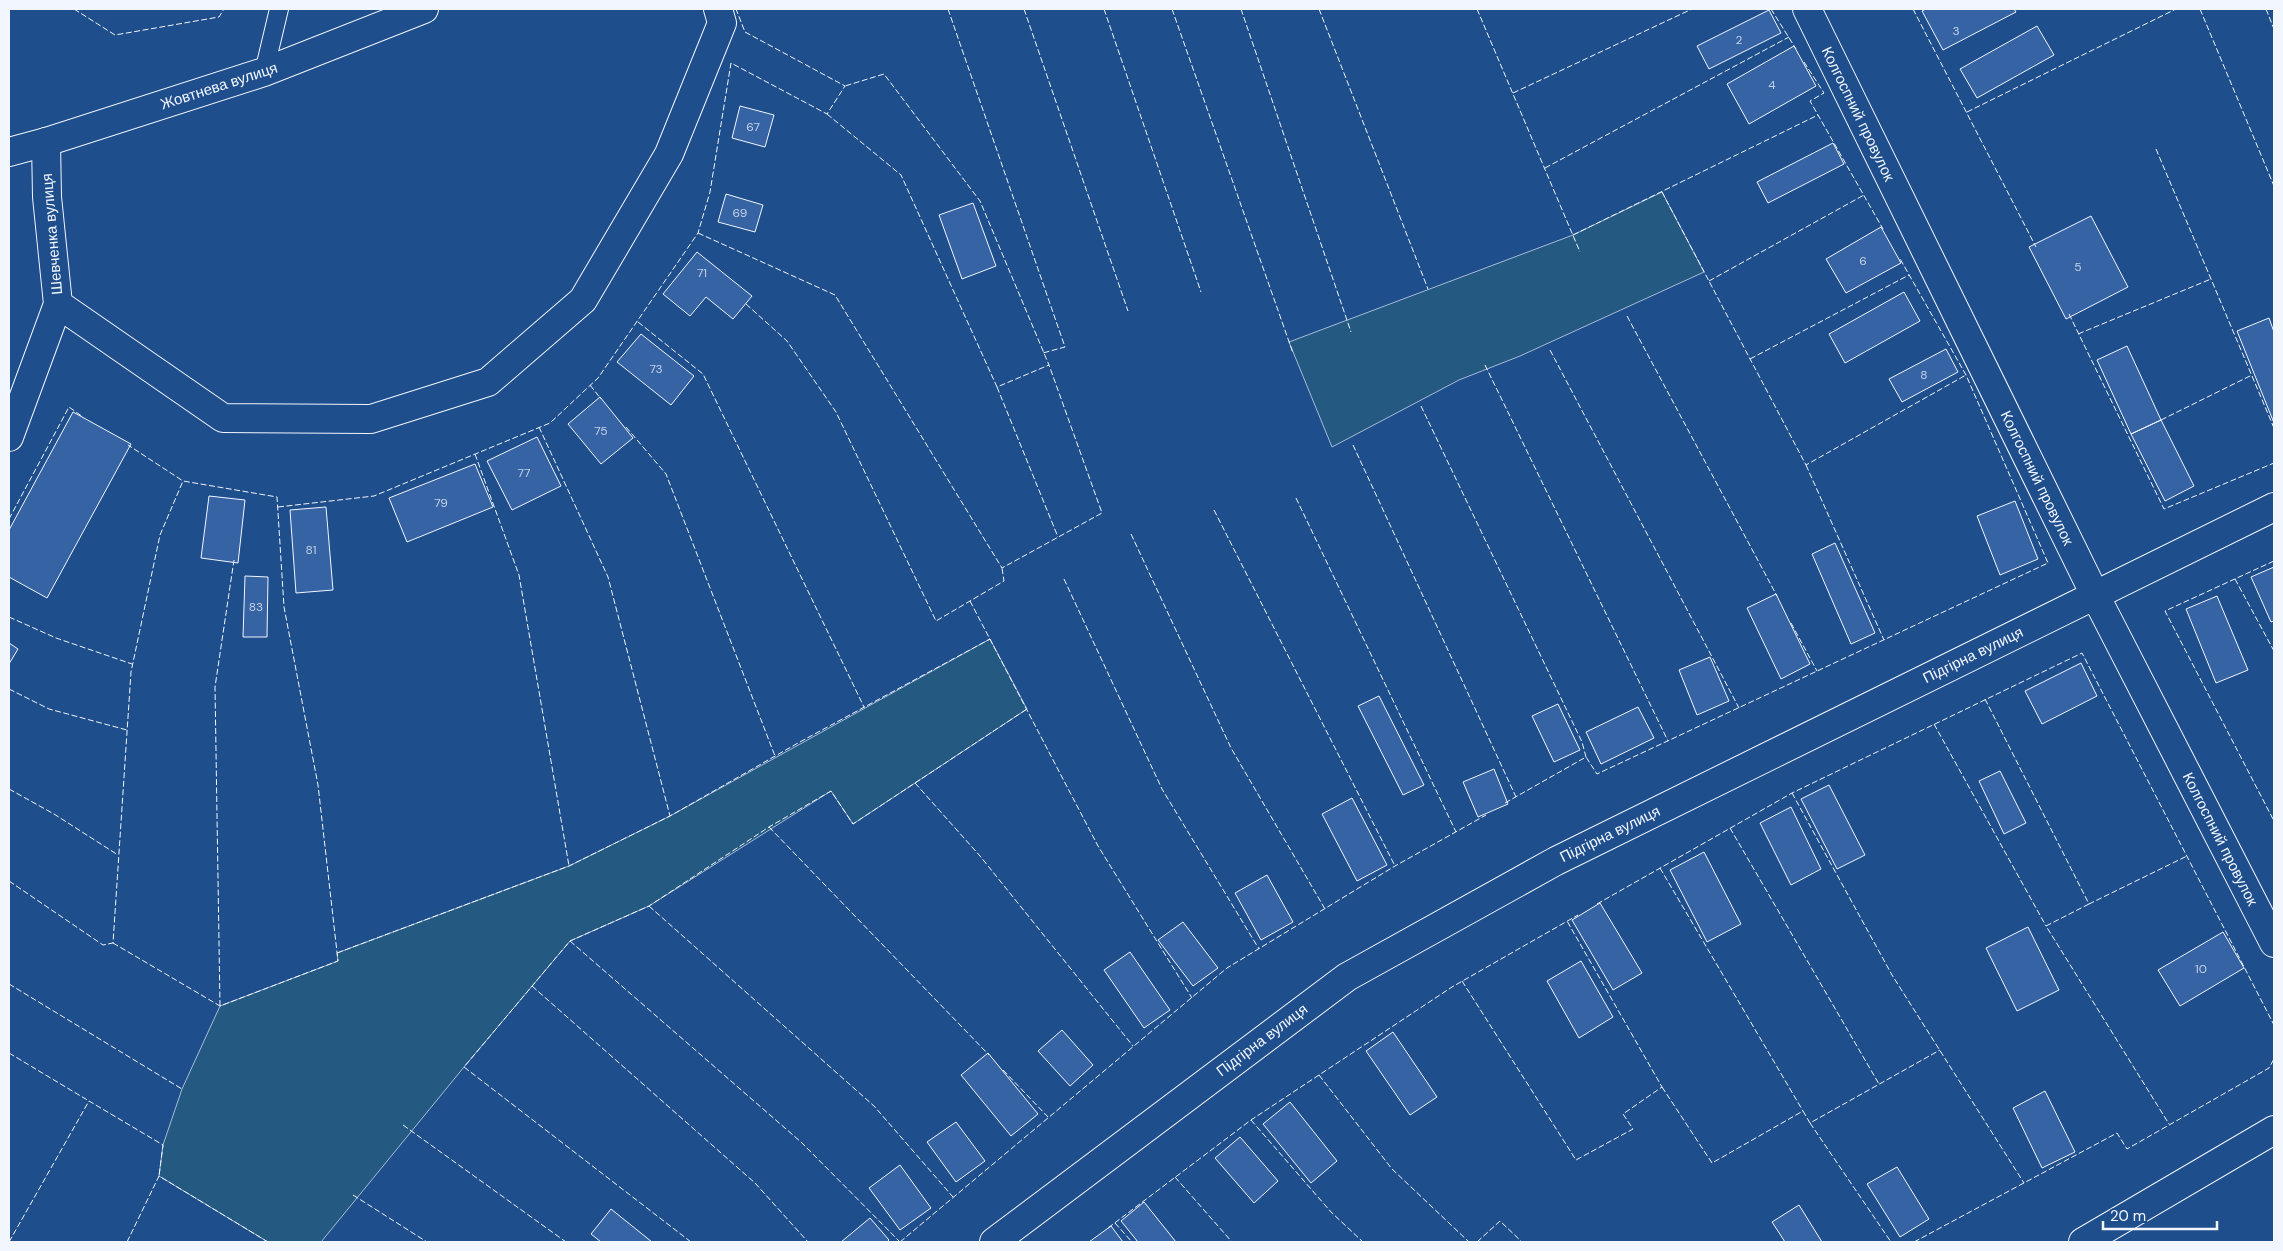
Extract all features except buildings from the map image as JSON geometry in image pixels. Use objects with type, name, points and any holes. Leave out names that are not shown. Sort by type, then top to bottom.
[{"type":"street","name":"Жовтнева вулиця","points":[[9,152],[46,142],[264,72],[424,9]]},
{"type":"street","points":[[58,304],[223,418],[371,419],[488,382],[584,300],[669,154],[722,24],[718,9]]},
{"type":"street","name":"Колгоспний провулок","points":[[1807,9],[2095,595],[2274,943]]},
{"type":"street","name":"Шевченка вулиця","points":[[9,436],[58,304],[47,198],[46,142]]},
{"type":"street","name":"Підгірна вулиця","points":[[994,1242],[1347,977],[1556,861],[2274,507]]},
{"type":"street","points":[[2083,1242],[2274,1130]]},
{"type":"lane","points":[[264,72],[279,9]]},
{"type":"shaded area","points":[[1662,192],[1704,272],[1520,356],[1459,380],[1332,447],[1289,342],[1573,235]]},
{"type":"shaded area","points":[[990,639],[1027,709],[853,824],[831,791],[649,906],[570,941],[321,1242],[268,1242],[159,1176],[163,1145],[182,1089],[220,1006],[338,961],[337,953],[569,866],[670,816]]},
{"type":"fence","points":[[74,9],[115,35],[219,17],[224,9]]},
{"type":"fence","points":[[278,507],[374,496],[550,423],[598,378],[698,233],[710,192],[731,63],[827,114],[845,86],[745,32],[736,9]]},
{"type":"fence","points":[[948,9],[1065,347],[1043,353]]},
{"type":"fence","points":[[1024,9],[1128,311]]},
{"type":"fence","points":[[1104,9],[1201,292]]},
{"type":"fence","points":[[1172,9],[1293,353]]},
{"type":"fence","points":[[1241,9],[1351,332]]},
{"type":"fence","points":[[1319,9],[1428,289]]},
{"type":"fence","points":[[1477,9],[1580,252]]},
{"type":"fence","points":[[1513,93],[1692,9]]},
{"type":"fence","points":[[1771,9],[1796,49]]},
{"type":"fence","points":[[1913,9],[2036,247]]},
{"type":"fence","points":[[1967,112],[2176,9]]},
{"type":"fence","points":[[2200,9],[2274,186]]},
{"type":"fence","points":[[2266,9],[2274,29]]},
{"type":"fence","points":[[1545,168],[1789,37]]},
{"type":"fence","points":[[1804,62],[1824,93],[1810,101],[1883,229]]},
{"type":"fence","points":[[827,114],[901,175],[997,387],[1049,365],[980,201],[884,74],[845,86]]},
{"type":"fence","points":[[1573,235],[1818,115]]},
{"type":"fence","points":[[2156,149],[2274,428]]},
{"type":"fence","points":[[1662,192],[1806,465],[1966,375]]},
{"type":"fence","points":[[1709,281],[1864,195]]},
{"type":"fence","points":[[698,233],[835,295],[1002,568],[1102,513],[1049,365]]},
{"type":"fence","points":[[1505,803],[1586,757],[1597,774],[2048,563],[1966,375],[1899,257]]},
{"type":"fence","points":[[1750,359],[1909,275]]},
{"type":"fence","points":[[2078,334],[2211,279]]},
{"type":"fence","points":[[746,304],[787,341],[836,412],[936,621],[1004,581],[1002,568]]},
{"type":"fence","points":[[2069,314],[2164,509],[2274,463]]},
{"type":"fence","points":[[1627,316],[1777,596]]},
{"type":"fence","points":[[638,322],[703,374],[864,707]]},
{"type":"fence","points":[[1550,350],[1739,708]]},
{"type":"fence","points":[[1485,365],[1668,741]]},
{"type":"fence","points":[[2161,420],[2252,375]]},
{"type":"fence","points":[[590,385],[601,399]]},
{"type":"fence","points":[[997,387],[1058,537]]},
{"type":"fence","points":[[1421,406],[1582,742],[1586,757]]},
{"type":"fence","points":[[9,519],[69,407],[83,417]]},
{"type":"fence","points":[[539,427],[608,577],[670,816]]},
{"type":"fence","points":[[626,427],[666,474],[775,756]]},
{"type":"fence","points":[[113,943],[220,1006],[338,961],[318,785],[284,607],[277,497],[183,481],[128,445]]},
{"type":"fence","points":[[1353,445],[1516,797]]},
{"type":"fence","points":[[475,454],[519,575],[569,866]]},
{"type":"fence","points":[[1806,465],[1884,640]]},
{"type":"fence","points":[[9,881],[103,945],[113,943],[131,672],[160,535],[183,481]]},
{"type":"fence","points":[[1296,498],[1456,832]]},
{"type":"fence","points":[[1214,510],[1395,866]]},
{"type":"fence","points":[[1131,534],[1231,748],[1325,909]]},
{"type":"fence","points":[[220,1006],[215,687],[234,560]]},
{"type":"fence","points":[[2274,561],[2165,611],[2274,821]]},
{"type":"fence","points":[[1064,579],[1162,789],[1259,949]]},
{"type":"fence","points":[[2235,579],[2274,651]]},
{"type":"fence","points":[[970,601],[1098,846],[1192,998]]},
{"type":"fence","points":[[9,617],[56,638],[132,664]]},
{"type":"fence","points":[[1791,623],[1817,671]]},
{"type":"fence","points":[[337,953],[569,866],[670,816],[798,743],[990,639]]},
{"type":"fence","points":[[1597,904],[1792,793],[2082,653],[2274,1025]]},
{"type":"fence","points":[[9,689],[49,709],[127,730]]},
{"type":"fence","points":[[1985,699],[2089,904],[2187,856]]},
{"type":"fence","points":[[691,1242],[464,1067],[570,941],[649,906],[769,827],[831,791],[853,824],[1027,709]]},
{"type":"fence","points":[[1934,724],[2046,926]]},
{"type":"fence","points":[[915,783],[980,856],[1133,1046]]},
{"type":"fence","points":[[9,789],[54,814],[118,855]]},
{"type":"fence","points":[[1792,793],[1892,975],[2024,1183]]},
{"type":"fence","points":[[900,1242],[1227,968],[1395,866],[1486,815]]},
{"type":"fence","points":[[769,827],[989,1055]]},
{"type":"fence","points":[[1730,828],[1879,1084]]},
{"type":"fence","points":[[1660,868],[1803,1111]]},
{"type":"fence","points":[[2089,904],[2046,926],[2169,1124]]},
{"type":"fence","points":[[649,906],[874,1106],[953,1197]]},
{"type":"fence","points":[[1108,1228],[1251,1120],[1452,987],[1578,915]]},
{"type":"fence","points":[[1462,981],[1576,1160],[1633,1129],[1623,1114],[1662,1087],[1567,921]]},
{"type":"fence","points":[[570,941],[801,1142],[900,1242]]},
{"type":"fence","points":[[9,984],[182,1089]]},
{"type":"fence","points":[[532,986],[755,1183],[808,1242]]},
{"type":"fence","points":[[1662,1087],[1712,1163],[1803,1111],[1810,1123],[1940,1050]]},
{"type":"fence","points":[[9,1053],[89,1101]]},
{"type":"fence","points":[[1914,1242],[2117,1133],[2127,1149],[2269,1068],[2274,1059]]},
{"type":"fence","points":[[1003,1070],[1048,1117]]},
{"type":"fence","points":[[1319,1075],[1392,1169],[1469,1242]]},
{"type":"fence","points":[[9,1242],[89,1101],[163,1145],[159,1176]]},
{"type":"fence","points":[[1251,1120],[1331,1212],[1363,1242]]},
{"type":"fence","points":[[1810,1123],[1891,1242]]},
{"type":"fence","points":[[403,1125],[566,1242]]},
{"type":"fence","points":[[127,1242],[159,1176],[268,1242]]},
{"type":"fence","points":[[1175,1177],[1232,1242]]},
{"type":"fence","points":[[353,1195],[427,1242]]},
{"type":"fence","points":[[1477,1242],[1500,1221],[1522,1242]]},
{"type":"fence","points":[[1115,1223],[1132,1242]]}]
